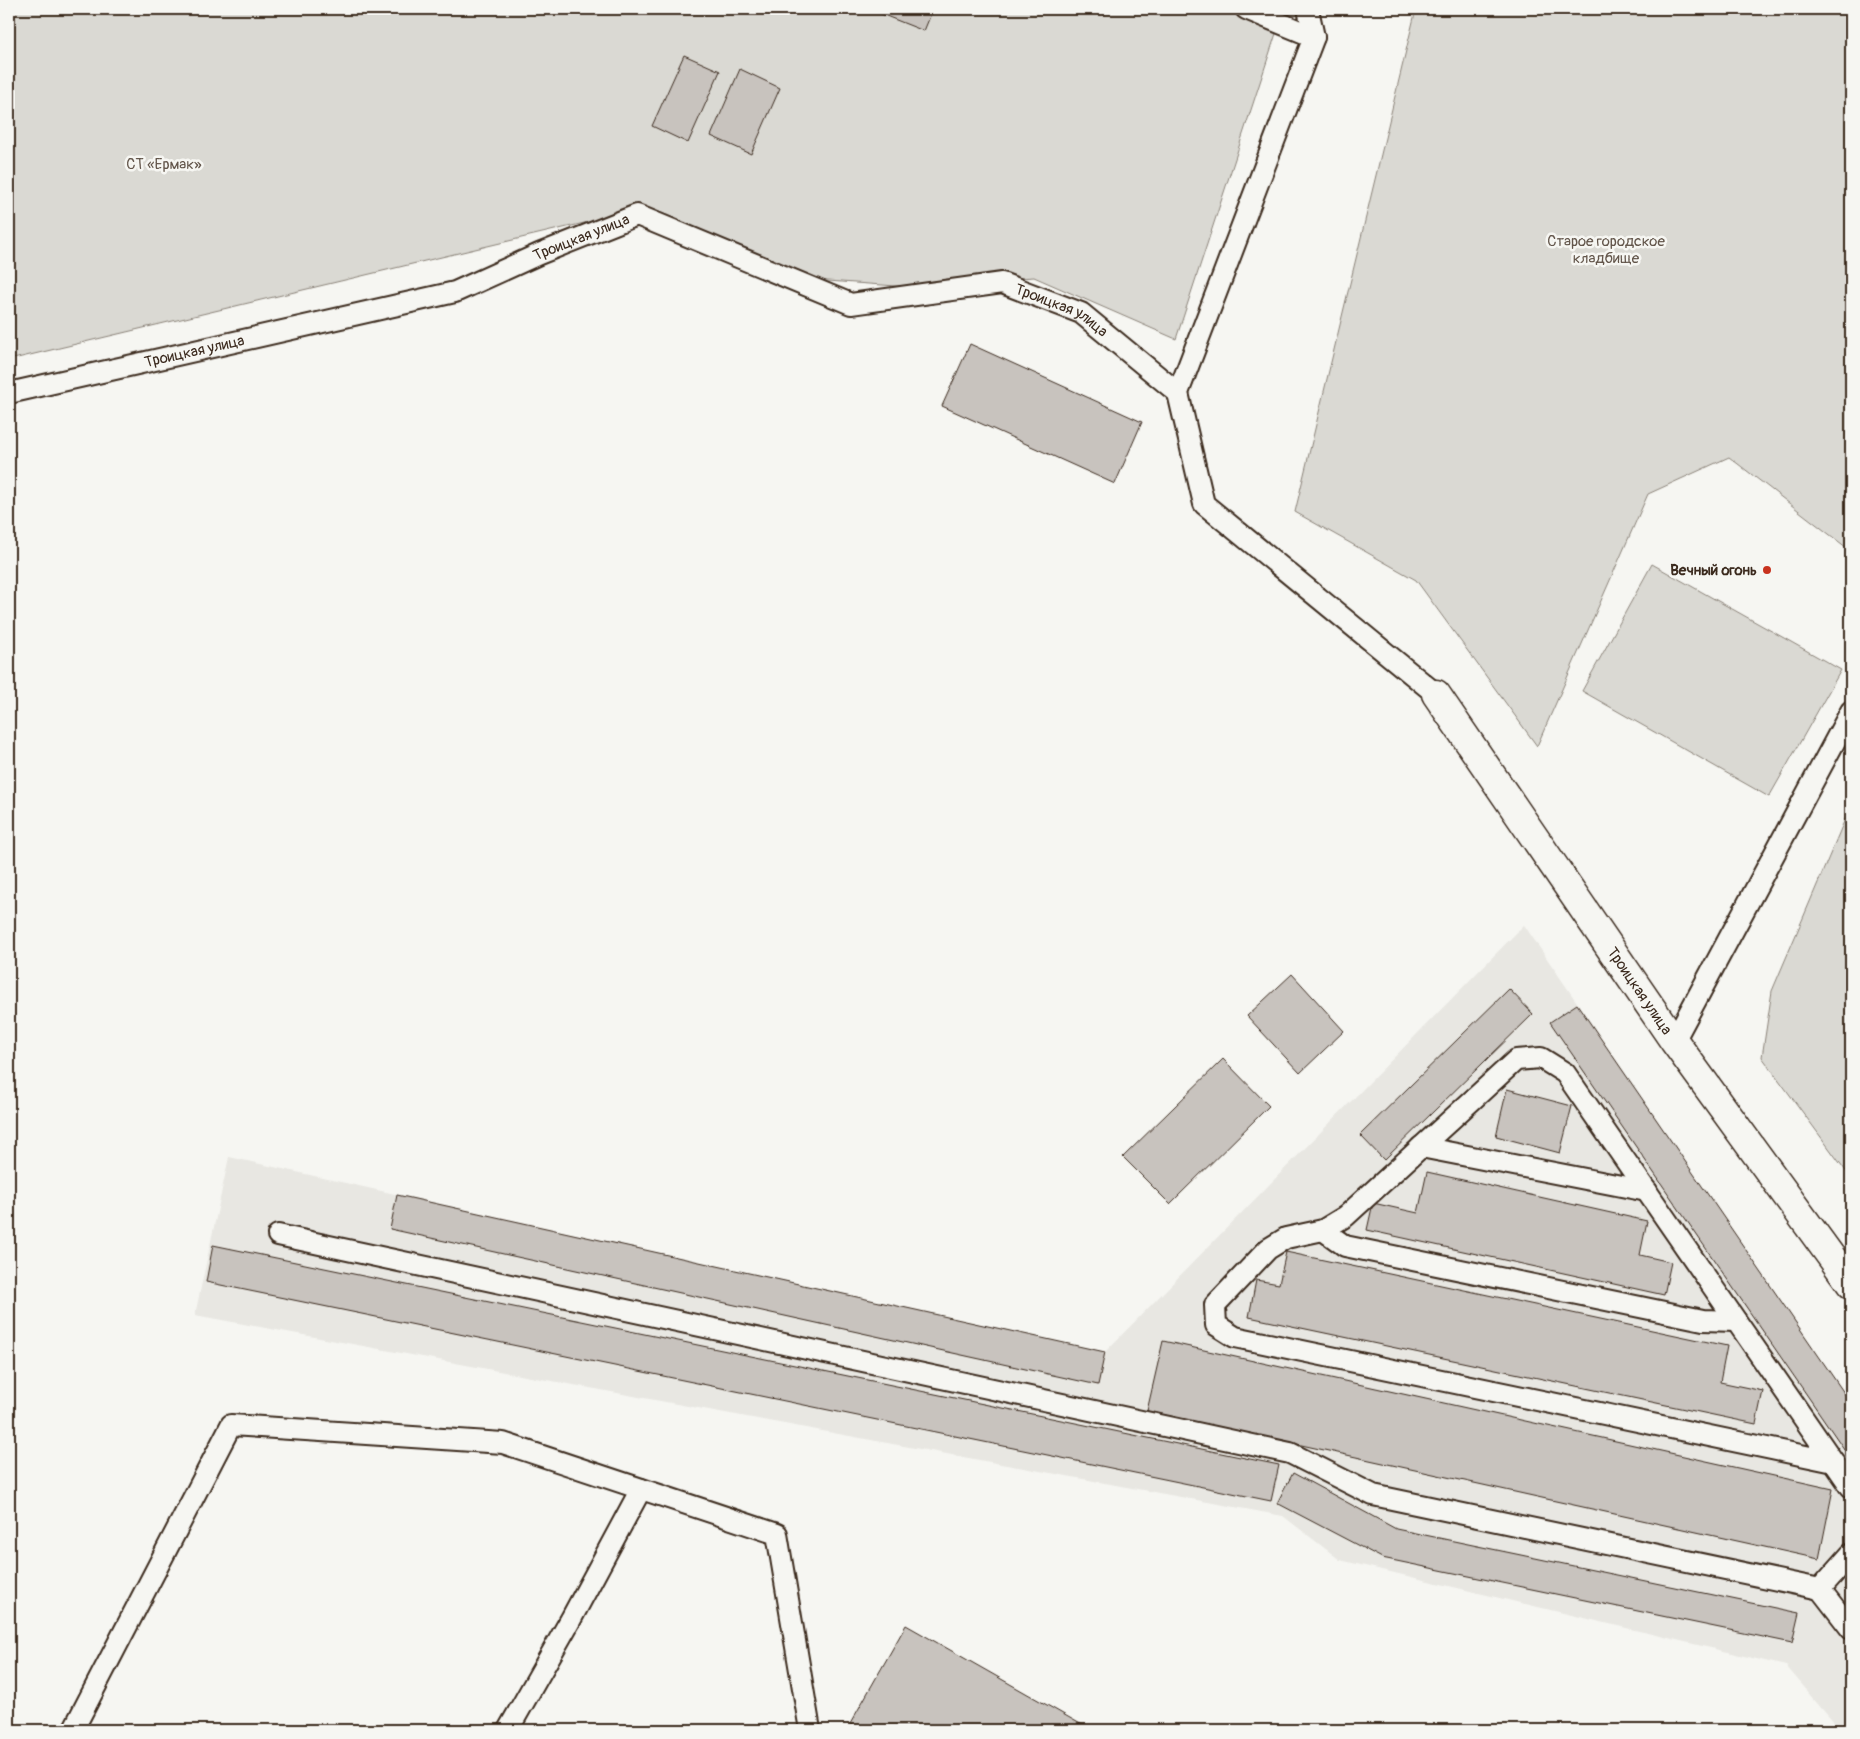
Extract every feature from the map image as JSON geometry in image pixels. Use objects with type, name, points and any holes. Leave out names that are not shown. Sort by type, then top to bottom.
[{"type":"street","name":"Троицкая улица","points":[[1436,694],[1674,1041],[1851,1284]]},
{"type":"lane","points":[[1246,9],[1314,37]]},
{"type":"lane","points":[[1308,9],[1314,37],[1178,393],[1204,504],[1436,694]]},
{"type":"lane","name":"Троицкая улица","points":[[9,393],[455,292],[540,254],[637,215],[851,304],[1002,283],[1080,313],[1178,393]]},
{"type":"lane","points":[[1674,1041],[1851,711]]},
{"type":"lane","points":[[1834,1462],[1235,1337],[1216,1325],[1215,1305],[1268,1249],[1286,1238],[1323,1230],[1346,1216],[1516,1060],[1541,1058],[1565,1073],[1647,1191],[1736,1321],[1834,1462],[1851,1487]]},
{"type":"lane","points":[[1421,1147],[1647,1191]]},
{"type":"lane","points":[[1323,1230],[1345,1246],[1703,1320],[1736,1321]]},
{"type":"lane","points":[[278,1235],[1290,1453],[1373,1496],[1820,1590],[1851,1630]]},
{"type":"lane","points":[[73,1730],[231,1425],[503,1443],[777,1534],[810,1730]]},
{"type":"lane","points":[[508,1730],[571,1619],[640,1489]]},
{"type":"lane","points":[[1820,1590],[1851,1554]]},
{"type":"shaded area","points":[[1524,925],[1851,1403],[1851,1730],[1841,1730],[1786,1666],[1340,1560],[1283,1516],[195,1315],[229,1157],[1105,1352]]},
{"type":"green space","name":"СТ «Ермак»","points":[[9,9],[1284,9],[1176,339],[1034,277],[896,286],[814,280],[622,214],[9,360]]},
{"type":"green space","name":"Старое городское кладбище","points":[[1416,9],[1851,9],[1851,551],[1729,457],[1648,494],[1537,746],[1416,580],[1295,512]]},
{"type":"green space","points":[[1652,564],[1841,670],[1769,797],[1582,691]]},
{"type":"green space","points":[[1851,805],[1851,1178],[1762,1057],[1772,991]]},
{"type":"building","points":[[883,9],[933,9],[924,31],[881,14]]},
{"type":"building","points":[[684,55],[720,71],[688,143],[652,126]]},
{"type":"building","points":[[740,69],[780,88],[751,154],[711,136]]},
{"type":"building","points":[[970,344],[1142,422],[1115,484],[942,406]]},
{"type":"building","points":[[1292,974],[1344,1031],[1300,1073],[1247,1016]]},
{"type":"building","points":[[1509,989],[1533,1014],[1384,1160],[1360,1135]]},
{"type":"building","points":[[1577,1004],[1851,1403],[1851,1459],[1550,1022]]},
{"type":"building","points":[[1223,1059],[1269,1106],[1170,1204],[1123,1157]]},
{"type":"building","points":[[1507,1089],[1572,1106],[1560,1153],[1496,1136]]},
{"type":"building","points":[[1427,1172],[1647,1221],[1640,1255],[1671,1262],[1664,1295],[1367,1230],[1373,1203],[1418,1213]]},
{"type":"building","points":[[397,1195],[1105,1352],[1098,1385],[390,1229]]},
{"type":"building","points":[[213,1245],[1279,1465],[1271,1501],[206,1282]]},
{"type":"building","points":[[1286,1252],[1727,1346],[1720,1382],[1763,1391],[1756,1424],[1249,1317],[1256,1280],[1279,1284]]},
{"type":"building","points":[[1163,1341],[1833,1489],[1819,1559],[1147,1411]]},
{"type":"building","points":[[1293,1473],[1396,1529],[1799,1613],[1792,1643],[1382,1558],[1277,1503]]},
{"type":"building","points":[[906,1625],[1091,1730],[862,1730],[850,1724]]},
{"type":"place","name":"Вечный огонь","points":[[1767,570]]}]
